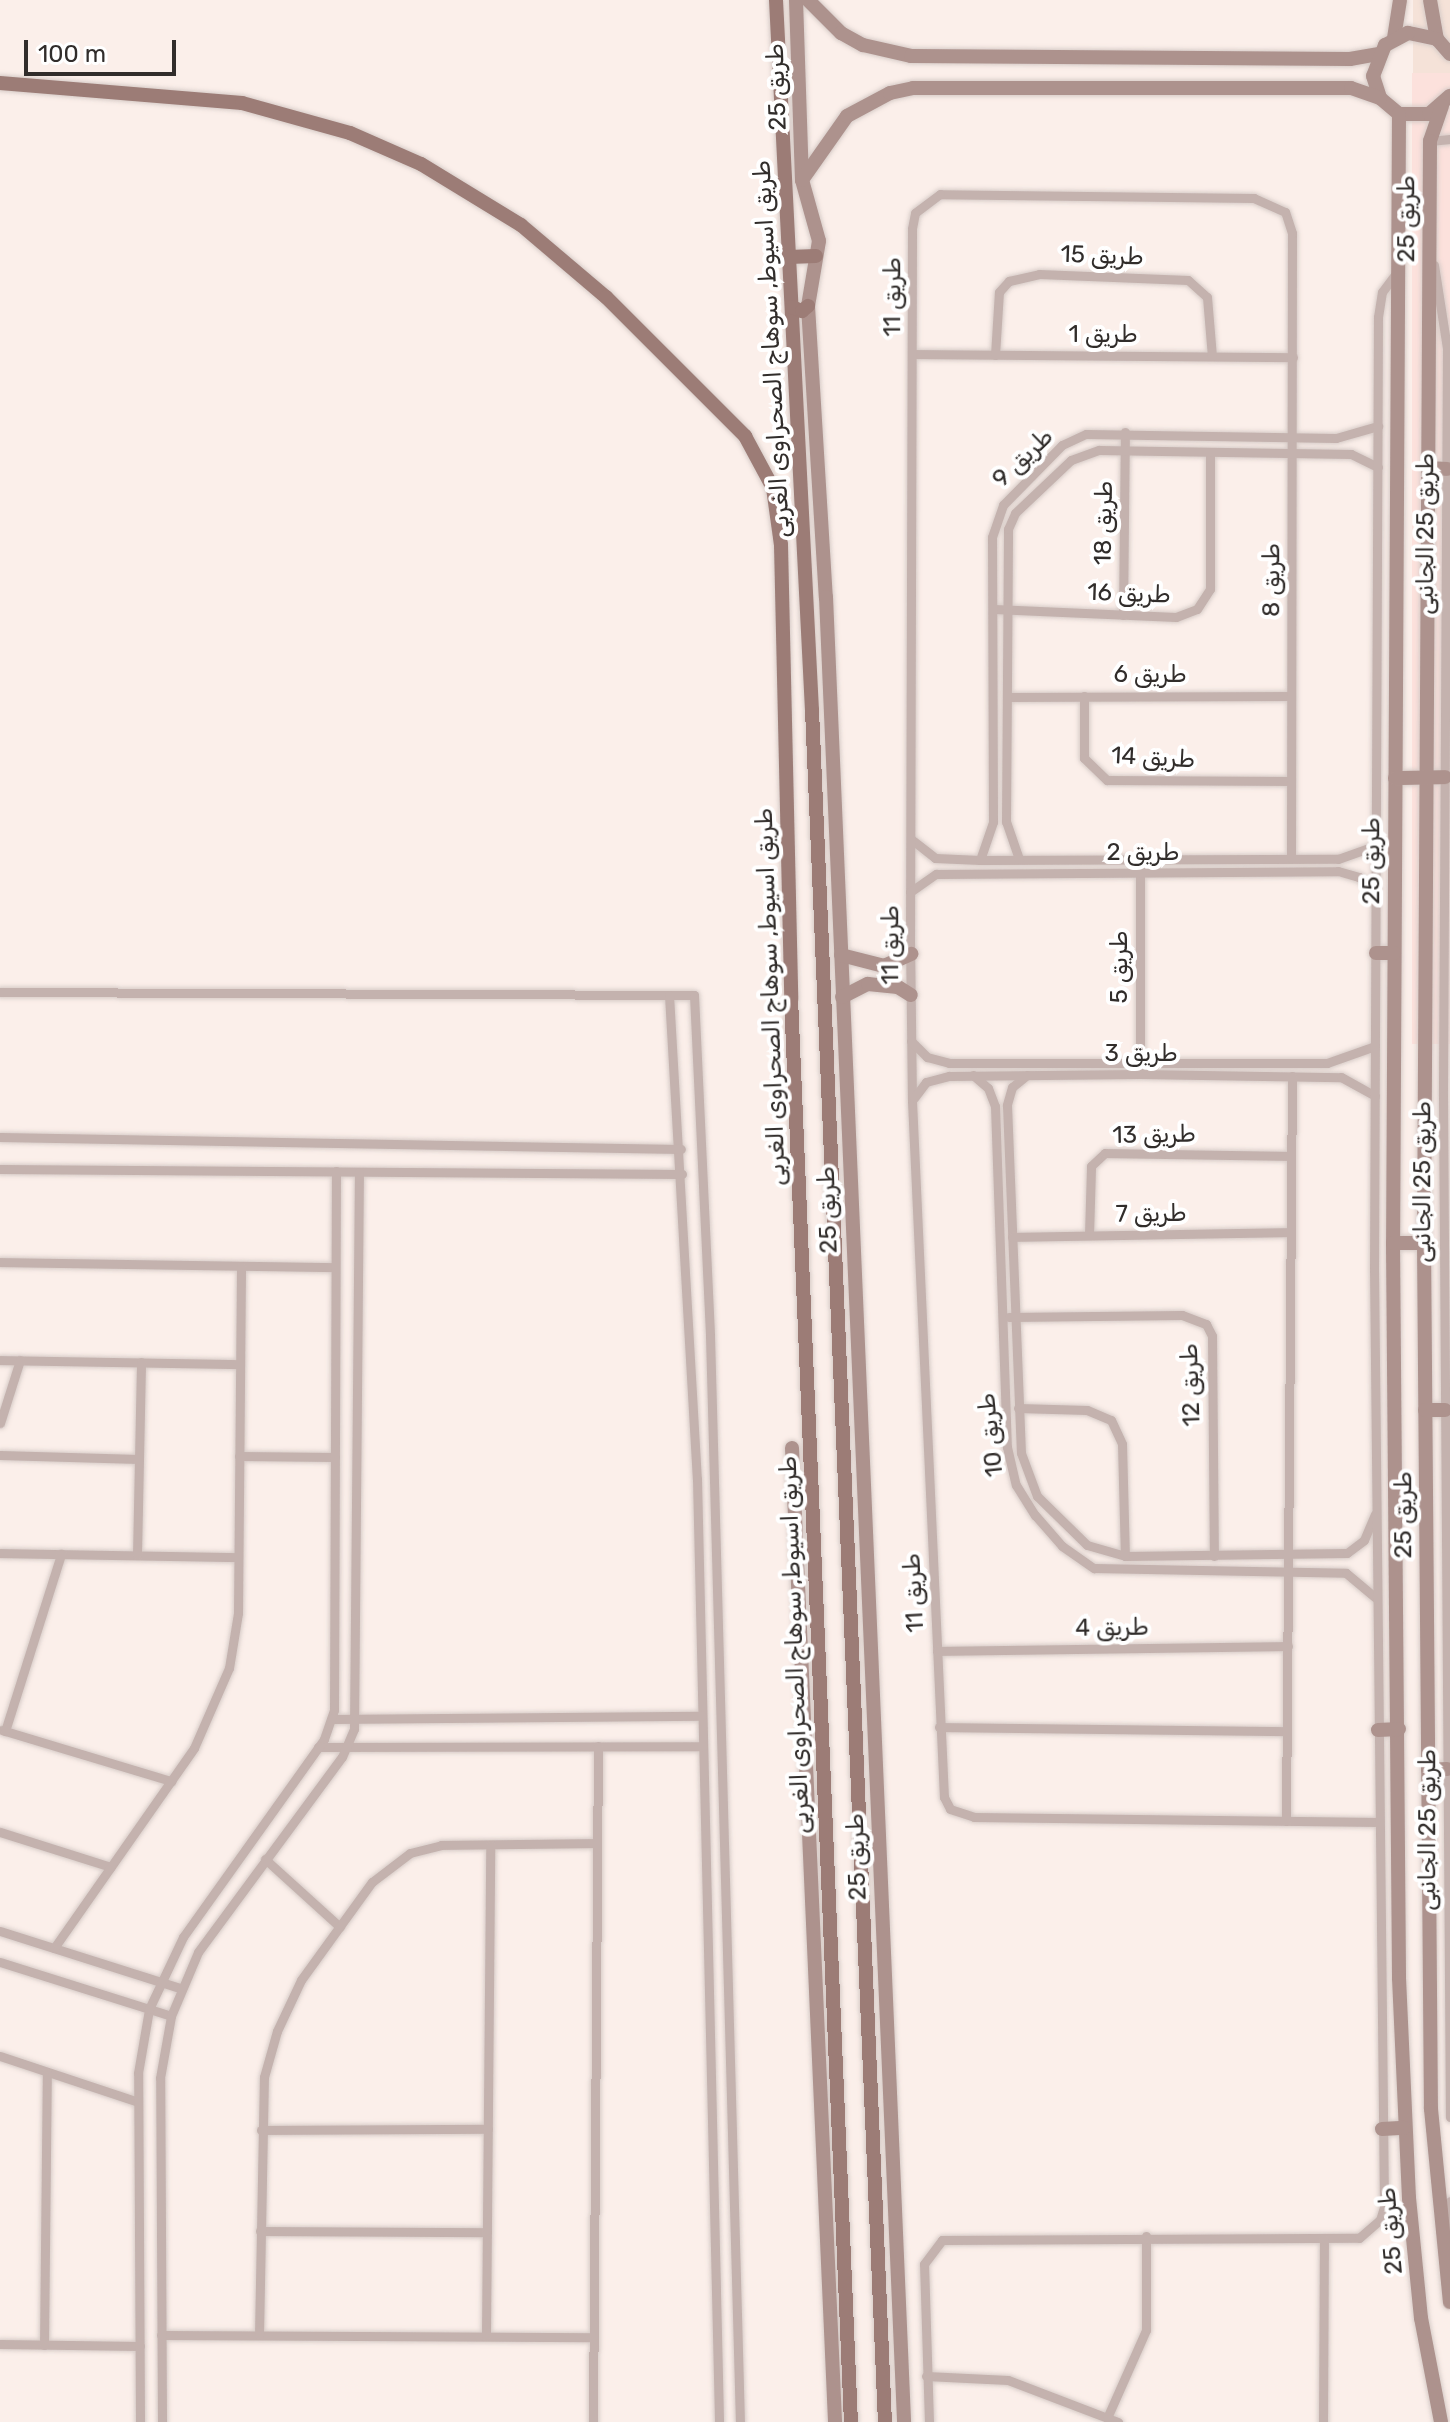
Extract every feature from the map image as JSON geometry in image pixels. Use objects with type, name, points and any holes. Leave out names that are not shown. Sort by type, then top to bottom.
[{"type":"main road","name":"طريق اسيوط, سوهاج الصحراوى الغربى","points":[[776,0],[885,2422]]},
{"type":"main road","name":"طريق اسيوط, سوهاج الصحراوى الغربى","points":[[0,83],[242,103],[337,129],[421,164],[489,203],[564,260],[725,415],[761,461],[780,516],[791,998],[851,2422]]},
{"type":"main road","points":[[789,257],[816,256]]},
{"type":"main road","points":[[792,307],[802,311],[808,306]]},
{"type":"main road","points":[[792,1448],[809,1446]]},
{"type":"street","name":"طريق 25","points":[[796,0],[802,180],[819,241],[808,306],[841,955],[904,2422]]},
{"type":"street","points":[[808,0],[832,26],[863,45],[911,56],[1350,59],[1378,54]]},
{"type":"street","points":[[1394,38],[1400,0]]},
{"type":"street","points":[[1430,0],[1446,49]]},
{"type":"street","points":[[1380,98],[1373,76],[1378,54],[1394,38],[1408,33],[1446,49]]},
{"type":"street","points":[[802,180],[847,116],[878,98],[913,88],[1351,88],[1380,98],[1399,114],[1429,114],[1448,99]]},
{"type":"street","name":"طريق 25","points":[[1448,99],[1430,141],[1424,1243],[1431,2109],[1450,2299]]},
{"type":"street","name":"طريق 25","points":[[1399,114],[1393,1243],[1403,2110],[1421,2318],[1439,2417]]},
{"type":"street","points":[[1430,141],[1450,139]]},
{"type":"street","name":"طريق 11","points":[[1292,302],[1290,222],[1266,199],[940,194],[915,213],[912,229],[911,1041],[939,1727],[944,1797],[961,1816],[1379,1822]]},
{"type":"street","name":"طريق 25 الجانبى","points":[[1429,250],[1447,348],[1445,1410],[1450,2117]]},
{"type":"street","points":[[929,2422],[924,2264],[942,2240],[1146,2236],[1359,2238],[1380,2220],[1382,2129],[1375,1096],[1379,303],[1397,272]]},
{"type":"street","name":"طريق 15","points":[[995,355],[999,292],[1023,275],[1039,274],[1188,280],[1207,297],[1212,356]]},
{"type":"street","name":"طريق 8","points":[[1291,858],[1292,302]]},
{"type":"street","name":"طريق 1","points":[[913,354],[1293,357]]},
{"type":"street","name":"طريق 9","points":[[980,860],[993,822],[994,524],[1003,505],[1076,437],[1125,432],[1336,438],[1378,426]]},
{"type":"street","name":"طريق 18","points":[[1123,615],[1125,432]]},
{"type":"street","name":"طريق 9","points":[[1019,859],[1006,822],[1008,529],[1015,513],[1071,460],[1085,452],[1351,454],[1378,467]]},
{"type":"street","name":"طريق 16","points":[[994,609],[1176,617],[1204,601],[1210,589],[1210,452]]},
{"type":"street","points":[[1022,467],[1031,476]]},
{"type":"street","points":[[1428,468],[1447,469]]},
{"type":"street","name":"طريق 14","points":[[1084,696],[1084,758],[1107,780],[1291,781]]},
{"type":"street","name":"طريق 6","points":[[1009,697],[1291,696]]},
{"type":"street","points":[[1395,778],[1445,777]]},
{"type":"street","name":"طريق 2","points":[[911,839],[935,858],[980,860],[1348,858],[1377,845]]},
{"type":"street","name":"طريق 5","points":[[1140,860],[1140,1068]]},
{"type":"street","name":"طريق 2","points":[[910,892],[936,874],[1338,871],[1359,877],[1376,891]]},
{"type":"street","points":[[1376,953],[1394,953]]},
{"type":"street","points":[[841,955],[884,966],[911,954]]},
{"type":"street","points":[[842,997],[854,989],[883,983],[911,995]]},
{"type":"street","points":[[0,992],[694,995],[711,1350],[740,2422]]},
{"type":"street","points":[[669,995],[681,1149],[702,1716],[719,2422]]},
{"type":"street","points":[[1425,1044],[1447,1037]]},
{"type":"street","name":"طريق 3","points":[[911,1041],[927,1057],[949,1063],[1341,1077],[1375,1096]]},
{"type":"street","points":[[1425,1044],[1446,1051]]},
{"type":"street","name":"طريق 3","points":[[912,1101],[937,1077],[1327,1063],[1375,1046]]},
{"type":"street","name":"طريق 10","points":[[973,1075],[988,1088],[995,1106],[1011,1469],[1024,1500],[1077,1560],[1112,1573],[1346,1573],[1377,1598]]},
{"type":"street","name":"طريق 10","points":[[1027,1075],[1012,1087],[1007,1105],[1018,1408],[1023,1467],[1037,1496],[1087,1545],[1113,1556],[1336,1555],[1357,1548],[1378,1507]]},
{"type":"street","points":[[1286,1821],[1292,1076]]},
{"type":"street","points":[[0,1137],[681,1149]]},
{"type":"street","name":"طريق 13","points":[[1089,1235],[1091,1166],[1105,1153],[1291,1156]]},
{"type":"street","points":[[0,1169],[682,1174]]},
{"type":"street","points":[[140,2422],[138,2102],[141,2041],[149,2009],[183,1937],[318,1747],[332,1719],[336,1171]]},
{"type":"street","points":[[162,2422],[160,2078],[171,2016],[180,1988],[198,1952],[348,1747],[355,1719],[359,1172]]},
{"type":"street","name":"طريق 7","points":[[1012,1237],[1291,1232]]},
{"type":"street","points":[[1393,1243],[1424,1243]]},
{"type":"street","points":[[0,1262],[335,1267]]},
{"type":"street","points":[[54,1948],[209,1722],[229,1668],[238,1613],[241,1266]]},
{"type":"street","name":"طريق 12","points":[[1002,1317],[1182,1315],[1206,1324],[1212,1336],[1214,1556]]},
{"type":"street","points":[[0,1360],[240,1364]]},
{"type":"street","points":[[0,1423],[20,1360]]},
{"type":"street","points":[[137,1555],[141,1362]]},
{"type":"street","points":[[1018,1408],[1087,1410],[1111,1420],[1122,1444],[1125,1556]]},
{"type":"street","points":[[1425,1410],[1445,1410]]},
{"type":"street","points":[[792,1448],[835,2422]]},
{"type":"street","points":[[0,1455],[139,1459]]},
{"type":"street","points":[[239,1456],[335,1457]]},
{"type":"street","points":[[1011,1469],[1023,1467]]},
{"type":"street","points":[[0,1553],[238,1557]]},
{"type":"street","points":[[61,1554],[3,1730],[171,1781]]},
{"type":"street","points":[[1112,1573],[1113,1556]]},
{"type":"street","name":"طريق 4","points":[[937,1651],[1288,1646]]},
{"type":"street","points":[[332,1719],[702,1716]]},
{"type":"street","points":[[939,1727],[1287,1731]]},
{"type":"street","points":[[1378,1730],[1399,1729]]},
{"type":"street","points":[[593,2422],[598,1746]]},
{"type":"street","points":[[318,1747],[703,1746]]},
{"type":"street","points":[[1428,1770],[1447,1769]]},
{"type":"street","points":[[0,1832],[111,1867]]},
{"type":"street","points":[[259,2335],[264,2077],[277,2031],[294,1992],[372,1882],[396,1861],[433,1846],[597,1843]]},
{"type":"street","points":[[486,2336],[490,1845]]},
{"type":"street","points":[[265,1859],[340,1927]]},
{"type":"street","points":[[0,1931],[180,1988]]},
{"type":"street","points":[[0,1962],[171,2016]]},
{"type":"street","points":[[0,2056],[138,2102]]},
{"type":"street","points":[[44,2345],[47,2072]]},
{"type":"street","points":[[1403,2110],[1431,2109]]},
{"type":"street","points":[[1382,2129],[1404,2128]]},
{"type":"street","points":[[261,2130],[488,2129]]},
{"type":"street","points":[[1443,2251],[1450,2201]]},
{"type":"street","points":[[260,2231],[487,2232]]},
{"type":"street","points":[[926,2376],[1008,2380],[1113,2420],[1146,2330],[1146,2236]]},
{"type":"street","points":[[1323,2422],[1324,2239]]},
{"type":"street","points":[[161,2335],[594,2337]]},
{"type":"street","points":[[0,2344],[140,2346]]},
{"type":"shaded area","points":[[1413,0],[1450,0],[1450,73],[1413,73]]},
{"type":"shaded area","points":[[1412,73],[1450,73],[1450,1044],[1412,1044]]}]
